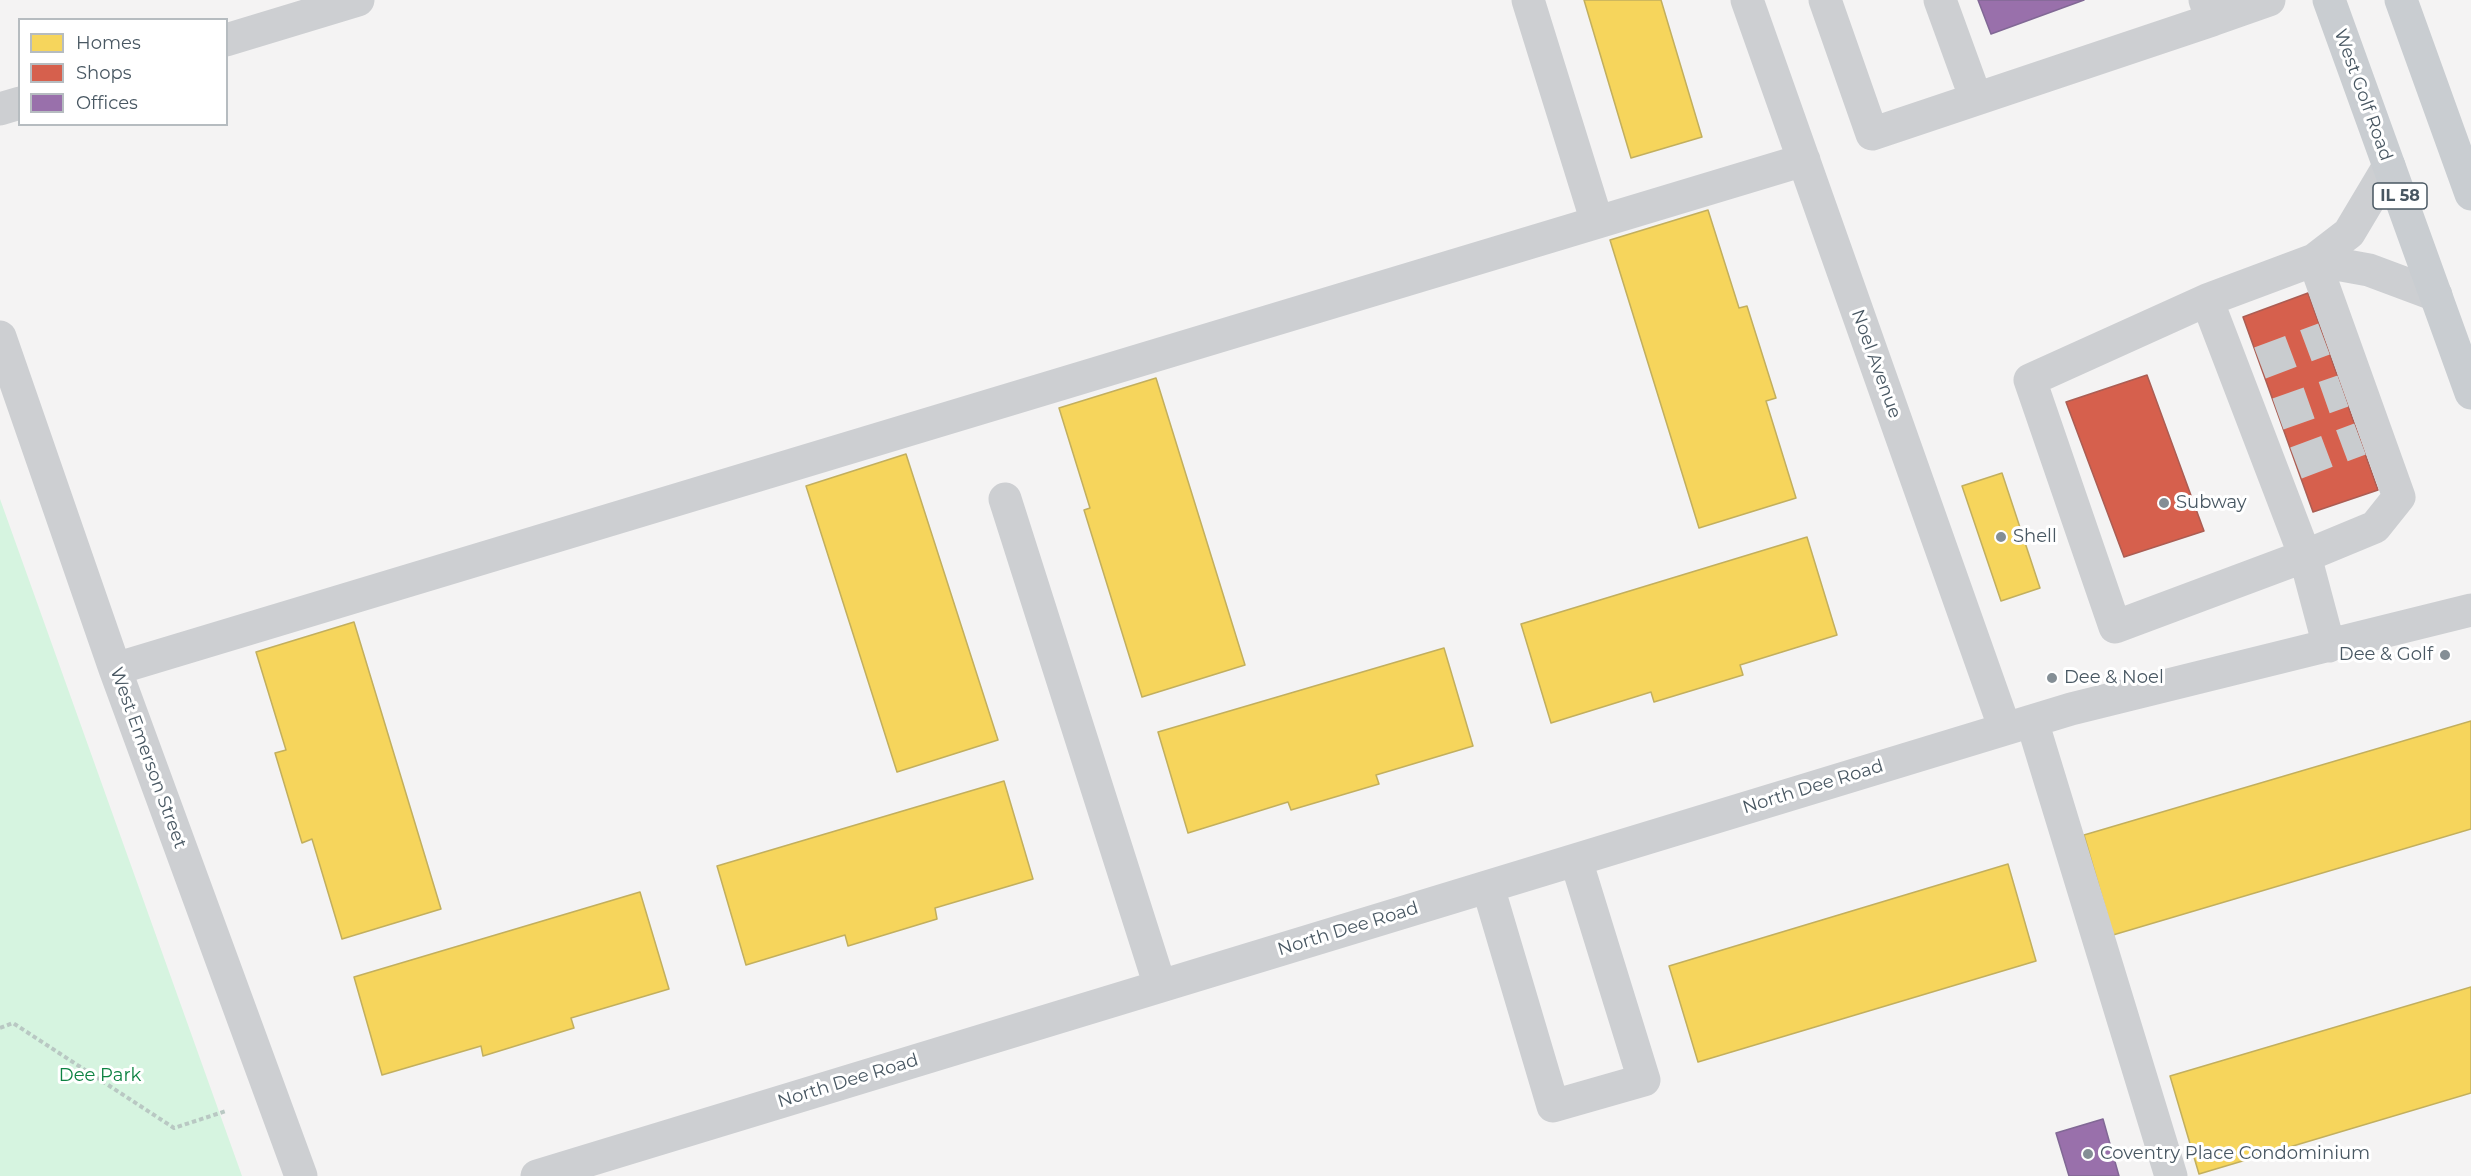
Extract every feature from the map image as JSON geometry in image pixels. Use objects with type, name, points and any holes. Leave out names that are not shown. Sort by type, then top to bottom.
[{"type":"main road","name":"West Golf Road","points":[[2329,0],[2471,393]]},
{"type":"main road","points":[[2401,0],[2471,195]]},
{"type":"street","points":[[228,39],[358,0]]},
{"type":"street","points":[[1528,0],[1597,222]]},
{"type":"street","name":"Noel Avenue","points":[[1747,0],[1804,160],[2018,725],[2171,1176]]},
{"type":"street","points":[[1825,0],[1872,134],[1976,99],[2209,10],[2269,0]]},
{"type":"street","points":[[1940,0],[1976,99]]},
{"type":"street","points":[[0,109],[18,104]]},
{"type":"street","points":[[115,669],[1804,160]]},
{"type":"street","points":[[2314,261],[2332,336],[2368,436],[2399,496],[2375,527],[2305,556],[2115,627],[2030,380],[2207,300],[2314,261],[2349,233],[2389,166]]},
{"type":"street","points":[[2314,261],[2369,270],[2436,295]]},
{"type":"street","points":[[2207,300],[2247,367],[2284,467],[2329,646]]},
{"type":"street","name":"West Emerson Street","points":[[0,338],[115,669],[301,1176]]},
{"type":"street","points":[[1005,499],[1160,986]]},
{"type":"street","name":"North Dee Road","points":[[537,1176],[2018,725],[2471,610]]},
{"type":"street","points":[[1488,886],[1553,1106],[1644,1080],[1576,860]]},
{"type":"path","points":[[0,1028],[14,1023],[174,1128],[226,1111]]},
{"type":"green space","name":"Dee Park","points":[[0,499],[242,1176],[0,1176]]},
{"type":"building: Homes","points":[[1584,0],[1661,0],[1702,137],[1631,158]]},
{"type":"building: Homes","points":[[1708,210],[1739,308],[1747,306],[1776,398],[1766,401],[1796,498],[1699,528],[1610,240]]},
{"type":"building: Homes","points":[[1156,378],[1245,665],[1142,697],[1084,510],[1090,508],[1059,408]]},
{"type":"building: Homes","points":[[906,454],[998,740],[897,772],[806,486]]},
{"type":"building: Homes","name":"Shell","points":[[2002,473],[2040,588],[2001,601],[1962,486]]},
{"type":"building: Homes","points":[[1807,537],[1837,635],[1740,665],[1743,675],[1654,702],[1651,692],[1551,723],[1521,624]]},
{"type":"building: Homes","points":[[354,622],[441,909],[342,939],[312,839],[302,843],[275,753],[286,750],[256,652]]},
{"type":"building: Homes","points":[[1444,648],[1473,746],[1376,775],[1379,784],[1291,810],[1288,802],[1188,833],[1158,732]]},
{"type":"building: Homes","points":[[2471,721],[2471,829],[2113,935],[2084,835]]},
{"type":"building: Homes","points":[[1004,781],[1033,879],[935,908],[937,919],[848,946],[845,935],[746,965],[717,866]]},
{"type":"building: Homes","points":[[2008,864],[2036,961],[1698,1062],[1669,966]]},
{"type":"building: Homes","points":[[640,892],[669,989],[571,1018],[574,1028],[483,1056],[481,1046],[382,1075],[354,977]]},
{"type":"building: Homes","points":[[2471,987],[2471,1093],[2199,1174],[2170,1076]]},
{"type":"building: Shops","points":[[2308,293],[2378,490],[2313,512],[2243,317]]},
{"type":"building: Shops","name":"Shell","points":[[2147,375],[2204,531],[2124,557],[2066,402]]},
{"type":"building: Offices","points":[[1978,0],[2084,0],[1991,34]]},
{"type":"building: Offices","name":"Coventry Place Condominium","points":[[2103,1119],[2119,1176],[2069,1176],[2056,1133]]},
{"type":"tunnel","points":[[2260,363],[2324,339]]},
{"type":"tunnel","points":[[2278,414],[2343,391]]},
{"type":"tunnel","points":[[2296,463],[2360,439]]},
{"type":"place","name":"Subway","points":[[2164,503]]},
{"type":"place","name":"Shell","points":[[2001,537]]},
{"type":"place","name":"Dee & Golf","points":[[2445,655]]},
{"type":"place","name":"Dee & Noel","points":[[2052,678]]},
{"type":"place","name":"Coventry Place Condominium","points":[[2088,1154]]}]
